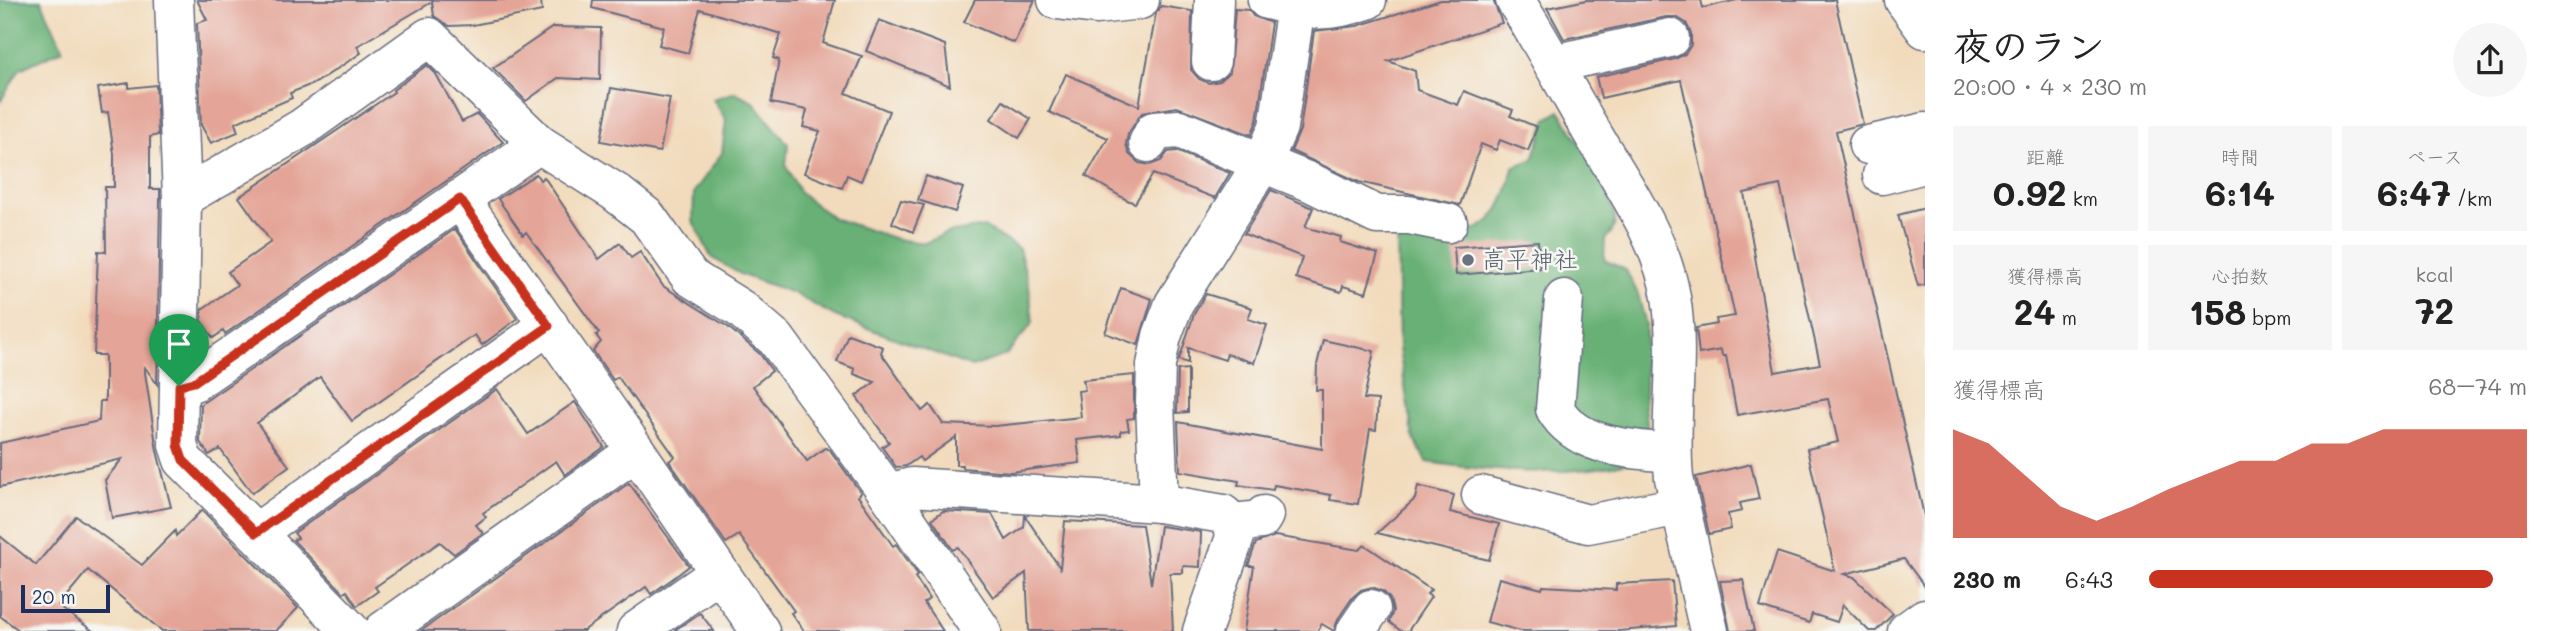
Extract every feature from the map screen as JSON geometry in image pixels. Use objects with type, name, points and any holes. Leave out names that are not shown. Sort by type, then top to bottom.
[{"type":"street","points":[[174,0],[182,198],[178,445],[183,460],[351,631]]},
{"type":"street","points":[[1057,0],[1096,5],[1140,0]]},
{"type":"street","points":[[1210,61],[1214,0]]},
{"type":"street","points":[[1159,503],[1155,402],[1156,365],[1163,336],[1174,304],[1263,162],[1278,127],[1281,3],[1314,11],[1339,9],[1367,0]]},
{"type":"street","points":[[1904,0],[1925,29]]},
{"type":"street","points":[[1525,1],[1553,64],[1633,201],[1653,243],[1671,295],[1677,358],[1671,453],[1680,506],[1709,631]]},
{"type":"street","points":[[182,198],[302,128],[429,37],[539,144],[615,192],[647,218],[690,277],[741,309],[776,339],[888,493],[982,631]]},
{"type":"street","points":[[1553,64],[1670,38]]},
{"type":"street","points":[[1148,143],[1154,131],[1179,129],[1263,162],[1377,215],[1409,215],[1448,223]]},
{"type":"street","points":[[1925,132],[1875,160],[1925,163]]},
{"type":"street","points":[[179,386],[194,382],[539,144]]},
{"type":"street","points":[[460,199],[760,631]]},
{"type":"street","points":[[1564,299],[1555,409],[1564,425],[1591,439],[1629,449],[1671,453]]},
{"type":"street","points":[[256,533],[549,326]]},
{"type":"street","points":[[383,631],[636,451]]},
{"type":"street","points":[[888,493],[912,487],[1159,503],[1248,519],[1235,537],[1202,631]]},
{"type":"street","points":[[1481,495],[1588,524],[1680,506]]},
{"type":"street","points":[[636,631],[719,573]]},
{"type":"street","points":[[1907,631],[1925,618]]},
{"type":"green space","points":[[0,0],[41,0],[63,49],[20,69],[0,102]]},
{"type":"green space","points":[[735,92],[753,101],[788,144],[786,166],[800,193],[833,218],[896,239],[925,243],[947,233],[984,227],[1019,249],[1029,286],[1033,323],[1006,355],[972,367],[835,316],[793,293],[742,275],[711,257],[693,221],[694,192],[722,153],[726,120],[713,99]]},
{"type":"green space","points":[[1560,111],[1609,197],[1613,210],[1615,223],[1605,239],[1604,260],[1626,270],[1638,294],[1646,325],[1645,405],[1648,433],[1639,461],[1586,469],[1533,472],[1427,462],[1413,438],[1399,349],[1397,231],[1459,233],[1474,230],[1487,222],[1498,210],[1513,167],[1533,159],[1547,119]]},
{"type":"building","points":[[197,0],[541,0],[542,11],[473,25],[449,26],[434,16],[432,2],[357,46],[361,53],[317,82],[290,93],[292,98],[235,123],[238,132],[211,143],[201,125],[197,23],[207,20]]},
{"type":"building","points":[[593,0],[835,0],[823,43],[862,56],[846,93],[889,111],[861,181],[847,175],[842,188],[804,173],[820,131],[803,127],[807,110],[771,103],[779,60],[773,58],[781,34],[700,9],[688,53],[659,45],[664,27],[592,8]]},
{"type":"building","points":[[975,0],[1035,0],[1014,43],[964,22]]},
{"type":"building","points":[[1441,0],[1493,0],[1502,23],[1388,61],[1415,71],[1417,90],[1458,105],[1464,91],[1513,110],[1510,116],[1537,127],[1528,151],[1500,140],[1496,150],[1481,144],[1460,205],[1359,182],[1291,151],[1300,130],[1314,31],[1357,26]]},
{"type":"building","points":[[1587,0],[1701,0],[1703,8],[1737,0],[1835,0],[1863,124],[1836,131],[1925,520],[1925,587],[1904,559],[1844,574],[1854,577],[1893,614],[1876,631],[1869,631],[1843,605],[1837,622],[1812,614],[1809,623],[1760,607],[1777,552],[1835,571],[1807,449],[1838,442],[1828,399],[1737,415],[1726,356],[1722,356],[1721,350],[1699,354],[1696,328],[1717,324],[1716,319],[1735,316],[1681,80],[1601,98],[1596,77],[1675,59],[1685,54],[1691,45],[1691,33],[1686,23],[1676,17],[1666,17],[1564,39],[1547,8]],"holes":[[[1780,185],[1820,364],[1775,372],[1744,193]]]},
{"type":"building","points":[[1161,6],[1192,11],[1191,70],[1199,79],[1209,83],[1220,81],[1230,72],[1235,9],[1249,10],[1253,16],[1271,23],[1257,121],[1251,135],[1177,107],[1142,113],[1128,134],[1126,144],[1129,154],[1139,163],[1150,165],[1161,161],[1168,152],[1176,151],[1230,173],[1215,198],[1153,174],[1135,203],[1127,200],[1086,176],[1108,138],[1049,112],[1066,74],[1139,106],[1156,13]]},
{"type":"building","points":[[879,20],[945,45],[950,86],[866,51]]},
{"type":"building","points":[[553,27],[601,28],[600,80],[558,78],[526,101],[493,68]]},
{"type":"building","points":[[427,65],[436,74],[462,122],[477,114],[503,142],[225,334],[223,331],[213,338],[202,322],[202,309],[237,285],[228,272],[271,242],[239,197],[394,92],[393,90]]},
{"type":"building","points":[[129,83],[129,88],[156,85],[158,135],[150,137],[150,189],[160,189],[157,384],[144,366],[157,451],[171,507],[112,518],[105,480],[122,459],[0,487],[0,443],[99,421],[100,401],[105,401],[105,355],[94,355],[98,251],[106,252],[105,187],[114,187],[114,154],[108,112],[102,113],[98,88]]},
{"type":"building","points":[[611,88],[670,98],[660,152],[601,141]]},
{"type":"building","points":[[1003,101],[1031,119],[1019,138],[991,119]]},
{"type":"building","points":[[536,174],[540,180],[544,177],[599,259],[620,243],[631,258],[640,252],[663,286],[728,327],[760,354],[772,371],[753,386],[807,461],[825,448],[830,450],[861,493],[858,496],[893,546],[896,544],[918,575],[915,577],[929,599],[924,603],[943,631],[804,631],[791,613],[794,611],[739,535],[726,543],[669,461],[675,457],[618,377],[613,380],[593,351],[601,342],[596,335],[599,333],[526,232],[523,235],[498,199]]},
{"type":"building","points":[[926,176],[963,188],[955,212],[918,200]]},
{"type":"building","points":[[1271,190],[1313,208],[1305,227],[1341,237],[1340,242],[1378,254],[1366,293],[1343,286],[1341,292],[1296,278],[1302,257],[1244,234]]},
{"type":"building","points":[[901,200],[924,205],[913,232],[892,223]]},
{"type":"building","points":[[1925,208],[1925,285],[1918,286],[1898,215]]},
{"type":"building","points":[[455,229],[517,319],[482,345],[475,335],[352,421],[320,377],[257,423],[289,466],[252,493],[220,449],[209,455],[200,442],[201,404]]},
{"type":"building","points":[[1538,241],[1540,268],[1456,275],[1454,247]]},
{"type":"building","points":[[1121,288],[1152,299],[1138,345],[1105,333]]},
{"type":"building","points":[[1206,294],[1252,308],[1248,319],[1267,325],[1254,363],[1227,354],[1225,360],[1188,348],[1188,363],[1179,360],[1194,314]]},
{"type":"building","points":[[848,334],[883,347],[881,353],[922,411],[930,405],[943,424],[995,426],[1081,417],[1078,391],[1085,390],[1083,380],[1134,375],[1134,418],[1127,419],[1129,430],[1121,431],[1121,435],[1077,440],[1080,463],[1011,472],[962,468],[962,465],[956,465],[956,437],[922,461],[919,457],[906,466],[896,467],[882,447],[889,442],[856,396],[875,382],[854,374],[855,369],[837,362]]},
{"type":"building","points":[[1323,340],[1374,351],[1364,399],[1378,400],[1376,430],[1370,429],[1358,504],[1330,500],[1331,495],[1274,485],[1273,490],[1238,485],[1239,481],[1180,471],[1178,422],[1322,449],[1322,390],[1316,390],[1317,365]]},
{"type":"building","points":[[1188,369],[1188,412],[1177,413],[1178,370]]},
{"type":"building","points":[[497,389],[528,434],[575,402],[604,447],[565,475],[556,461],[483,513],[486,517],[476,525],[483,533],[454,554],[440,542],[375,587],[378,591],[357,606],[347,591],[344,593],[293,540],[298,538],[294,533]]},
{"type":"building","points":[[1751,464],[1759,499],[1740,503],[1742,511],[1728,514],[1731,529],[1709,534],[1696,477]]},
{"type":"building","points":[[629,483],[689,566],[675,577],[651,594],[646,587],[583,631],[421,631]]},
{"type":"building","points":[[1418,486],[1454,495],[1450,512],[1499,524],[1489,560],[1377,533],[1415,499]]},
{"type":"building","points":[[202,510],[298,608],[276,631],[162,631],[88,570],[58,606],[93,631],[20,631],[0,616],[0,536],[36,565],[76,516],[142,565],[175,531],[176,536]]},
{"type":"building","points":[[943,511],[992,514],[1006,540],[1024,527],[1025,516],[1060,568],[1065,521],[1142,525],[1151,584],[1160,526],[1201,532],[1200,567],[1183,566],[1183,573],[1170,573],[1173,631],[1029,631],[1026,573],[993,597],[958,547],[953,550],[932,519]]},
{"type":"building","points":[[1275,536],[1359,550],[1365,545],[1431,590],[1427,594],[1431,597],[1408,631],[1401,631],[1389,622],[1393,611],[1390,599],[1383,591],[1372,587],[1361,590],[1353,597],[1338,619],[1334,631],[1322,624],[1317,631],[1244,631],[1254,566],[1248,566],[1256,543]]},
{"type":"building","points":[[1499,578],[1542,589],[1543,586],[1616,590],[1616,584],[1672,581],[1676,626],[1619,631],[1521,631],[1487,622]]},
{"type":"building","points":[[1743,580],[1754,631],[1730,631],[1720,581]]},
{"type":"building","points":[[700,613],[714,631],[675,630]]},
{"type":"place","name":"高平神社","points":[[1468,260]]},
{"type":"route","points":[[460,199],[549,326],[256,533],[183,460],[178,445],[179,386],[194,382],[460,199]]}]
